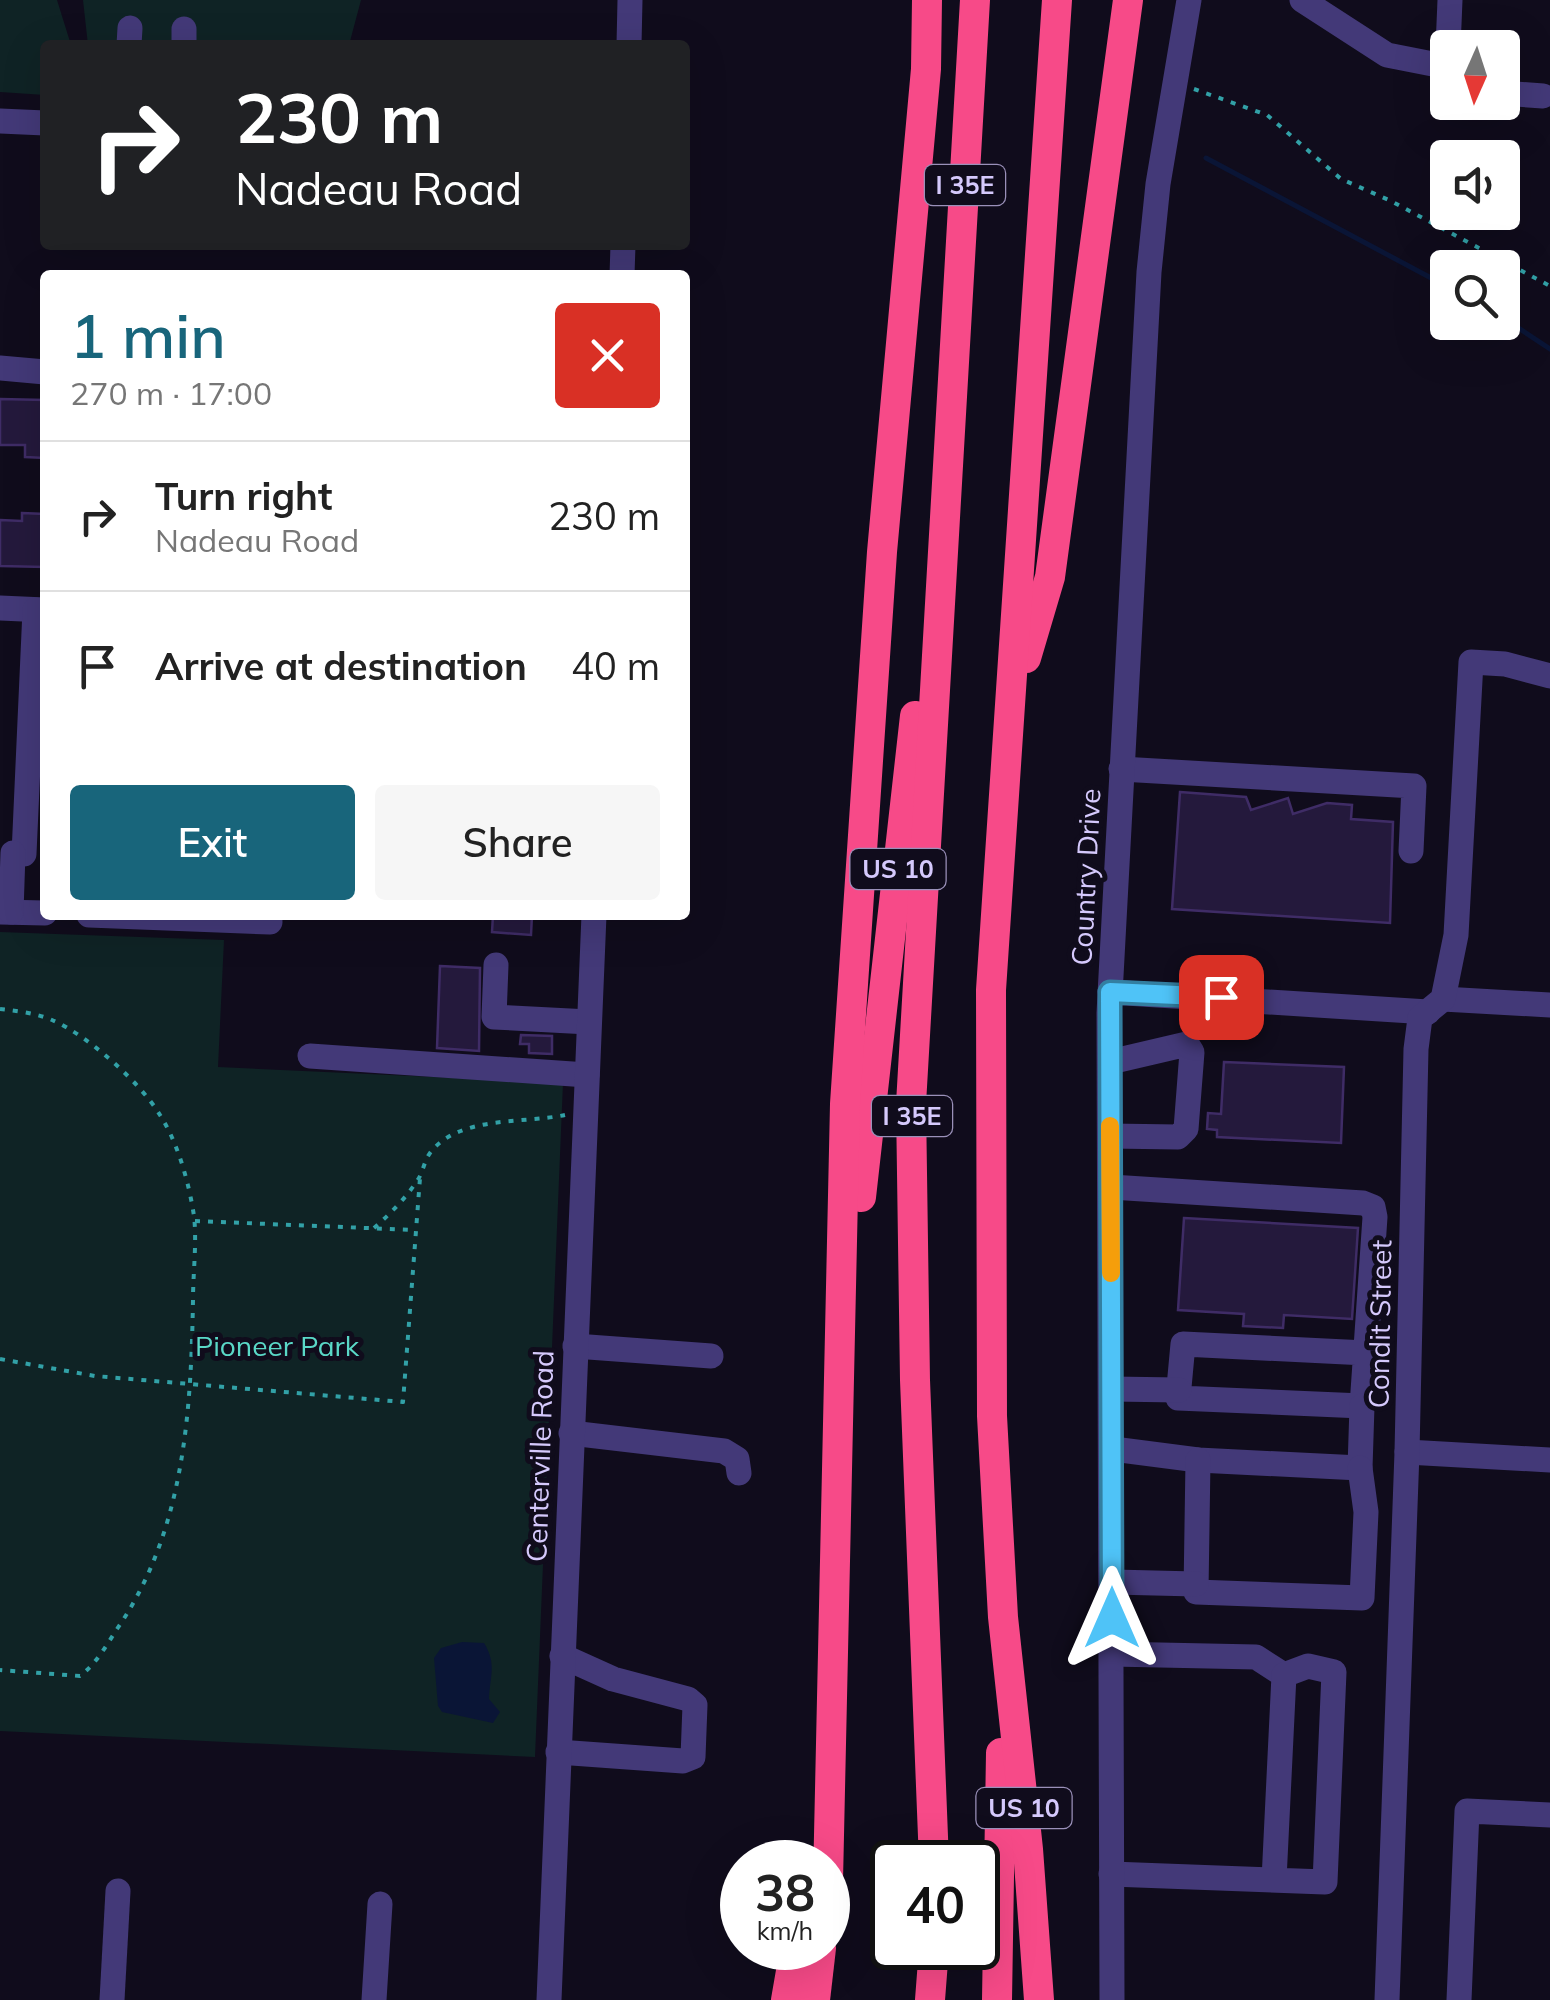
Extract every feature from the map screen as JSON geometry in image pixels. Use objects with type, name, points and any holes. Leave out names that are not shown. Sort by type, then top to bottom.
[{"type":"highway","points":[[841,1368],[847,1068],[882,552],[926,69],[927,0]]},
{"type":"highway","name":"I 35E","points":[[933,1840],[915,1380],[911,1104],[975,0]]},
{"type":"highway","name":"I 35E","points":[[997,2000],[1004,1618],[992,1416],[991,990],[1056,0]]},
{"type":"highway","points":[[1011,709],[1050,577],[1128,0]]},
{"type":"highway","name":"US 10","points":[[829,1840],[841,1368],[955,370]]},
{"type":"highway","name":"US 10","points":[[1004,1618],[1039,2000]]},
{"type":"highway","points":[[813,1840],[831,1728]]},
{"type":"highway","points":[[786,2000],[791,1970]]},
{"type":"highway","points":[[815,2000],[819,1970]]},
{"type":"highway","points":[[930,2000],[932,1970]]},
{"type":"street","points":[[629,40],[630,0]]},
{"type":"street","name":"Country Drive","points":[[1112,2000],[1110,992],[1149,272],[1189,0]]},
{"type":"street","points":[[1302,0],[1387,55],[1430,63]]},
{"type":"street","points":[[1449,30],[1450,0]]},
{"type":"street","points":[[1520,94],[1544,96]]},
{"type":"street","points":[[0,122],[40,124]]},
{"type":"street","points":[[0,368],[40,372]]},
{"type":"street","points":[[0,608],[40,610],[20,854],[6,912],[40,913]]},
{"type":"street","name":"Condit Street","points":[[1387,2000],[1407,1452],[1416,1049],[1420,1018],[1435,1006],[1456,935],[1471,662],[1505,664],[1550,676]]},
{"type":"street","points":[[1122,769],[1414,786],[1410,851]]},
{"type":"street","points":[[218,920],[270,922]]},
{"type":"street","name":"Centerville Road","points":[[548,2000],[594,920]]},
{"type":"street","points":[[496,965],[494,1017],[589,1022]]},
{"type":"street","points":[[1110,992],[1435,1006],[1550,1006]]},
{"type":"street","points":[[1110,1062],[1187,1044],[1192,1052],[1186,1130],[1178,1137],[1110,1136]]},
{"type":"street","points":[[310,1056],[587,1075]]},
{"type":"street","points":[[1110,1187],[1372,1206],[1375,1217],[1360,1468],[1366,1512],[1362,1598],[1196,1592],[1198,1460]]},
{"type":"street","points":[[1362,1406],[1178,1398],[1183,1344],[1366,1353]]},
{"type":"street","points":[[575,1346],[711,1356]]},
{"type":"street","points":[[1112,1388],[1179,1390]]},
{"type":"street","points":[[571,1433],[724,1452],[737,1458],[739,1473]]},
{"type":"street","points":[[1113,1449],[1198,1460],[1360,1468]]},
{"type":"street","points":[[1407,1452],[1550,1460]]},
{"type":"street","points":[[1113,1582],[1196,1584]]},
{"type":"street","points":[[1111,1874],[1325,1882],[1334,1672],[1308,1666],[1284,1674],[1256,1657],[1112,1654]]},
{"type":"street","points":[[558,1752],[683,1761],[693,1757],[695,1706],[688,1699],[613,1679],[562,1656]]},
{"type":"street","points":[[1274,1880],[1284,1674]]},
{"type":"street","points":[[1459,2000],[1467,1811],[1550,1815]]},
{"type":"street","points":[[112,2000],[118,1891]]},
{"type":"street","points":[[374,2000],[380,1904]]},
{"type":"path","points":[[1176,78],[1196,90],[1267,114],[1341,179],[1392,201],[1550,286]]},
{"type":"path","points":[[0,1009],[52,1020],[84,1040],[139,1086],[161,1116],[175,1148],[194,1220],[191,1385],[182,1468],[163,1537],[134,1604],[91,1668],[80,1676],[0,1670]]},
{"type":"path","points":[[0,1359],[95,1376],[403,1402],[414,1230],[420,1178],[429,1154],[448,1136],[476,1126],[564,1115]]},
{"type":"path","points":[[374,1228],[420,1178]]},
{"type":"path","points":[[194,1220],[414,1230]]},
{"type":"green space","points":[[0,0],[57,0],[69,40],[40,40],[40,95],[0,92]]},
{"type":"green space","points":[[83,0],[361,0],[350,40],[87,40]]},
{"type":"green space","name":"Pioneer Park","points":[[0,932],[224,940],[218,1067],[563,1083],[535,1757],[0,1731]]},
{"type":"water","points":[[462,1642],[484,1643],[488,1650],[492,1670],[489,1699],[500,1712],[493,1723],[442,1712],[438,1706],[434,1658],[441,1648]]},
{"type":"building","points":[[0,399],[40,400],[40,458],[25,457],[25,445],[0,445]]},
{"type":"building","points":[[22,513],[40,514],[40,567],[0,566],[0,520],[22,521]]},
{"type":"building","points":[[1180,792],[1246,797],[1251,810],[1288,798],[1293,814],[1327,803],[1352,805],[1351,819],[1393,822],[1390,923],[1172,909]]},
{"type":"building","points":[[493,920],[532,920],[531,935],[492,932]]},
{"type":"building","points":[[440,966],[480,968],[479,1051],[437,1048]]},
{"type":"building","points":[[521,1035],[552,1036],[552,1054],[529,1053],[529,1044],[520,1044]]},
{"type":"building","points":[[1224,1062],[1344,1067],[1341,1143],[1217,1137],[1217,1130],[1207,1129],[1208,1113],[1221,1114]]},
{"type":"building","points":[[1184,1218],[1358,1228],[1352,1319],[1284,1315],[1283,1328],[1243,1326],[1244,1314],[1178,1310]]},
{"type":"waterway","points":[[1206,158],[1430,277]]},
{"type":"waterway","points":[[1520,329],[1550,349]]},
{"type":"slow traffic","points":[[1110,1126],[1111,1273]]},
{"type":"route","points":[[1112,1618],[1110,992],[1221,997]]}]
